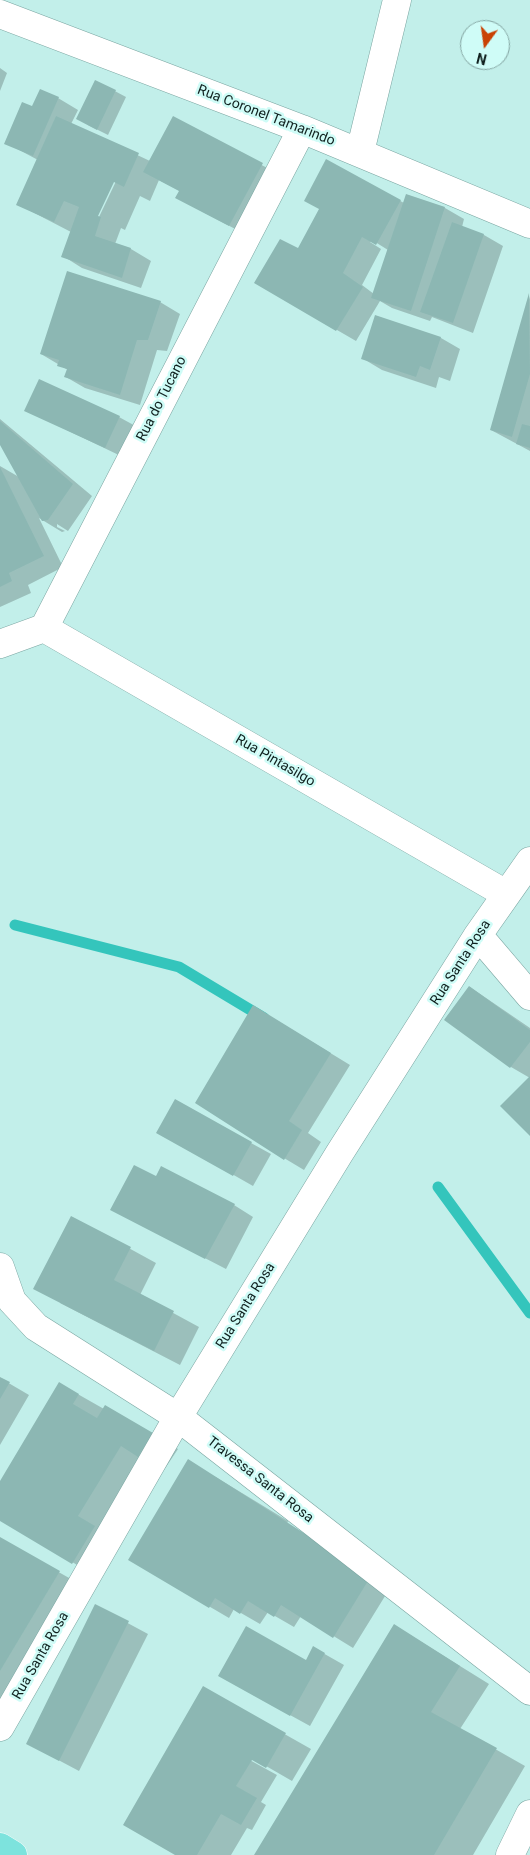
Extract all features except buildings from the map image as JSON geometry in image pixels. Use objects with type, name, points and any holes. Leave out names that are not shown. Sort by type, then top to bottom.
[{"type":"main road","points":[[0,1847],[13,1855]]},
{"type":"street","points":[[360,152],[398,0]]},
{"type":"street","name":"Rua Coronel Tamarindo","points":[[0,14],[302,128],[530,224]]},
{"type":"street","name":"Rua do Tucano","points":[[44,628],[302,128]]},
{"type":"street","points":[[0,644],[44,628]]},
{"type":"street","name":"Rua Pintasilgo","points":[[44,628],[506,894]]},
{"type":"street","name":"Rua Santa Rosa","points":[[0,1727],[178,1417],[339,1154],[478,935],[530,860]]},
{"type":"street","points":[[478,935],[530,996]]},
{"type":"street","name":"Travessa Santa Rosa","points":[[0,1267],[12,1301],[36,1327],[178,1417],[530,1691]]},
{"type":"street","points":[[510,1855],[530,1814]]},
{"type":"waterway","points":[[15,925],[179,967],[264,1018]]},
{"type":"waterway","points":[[438,1187],[530,1313]]}]
